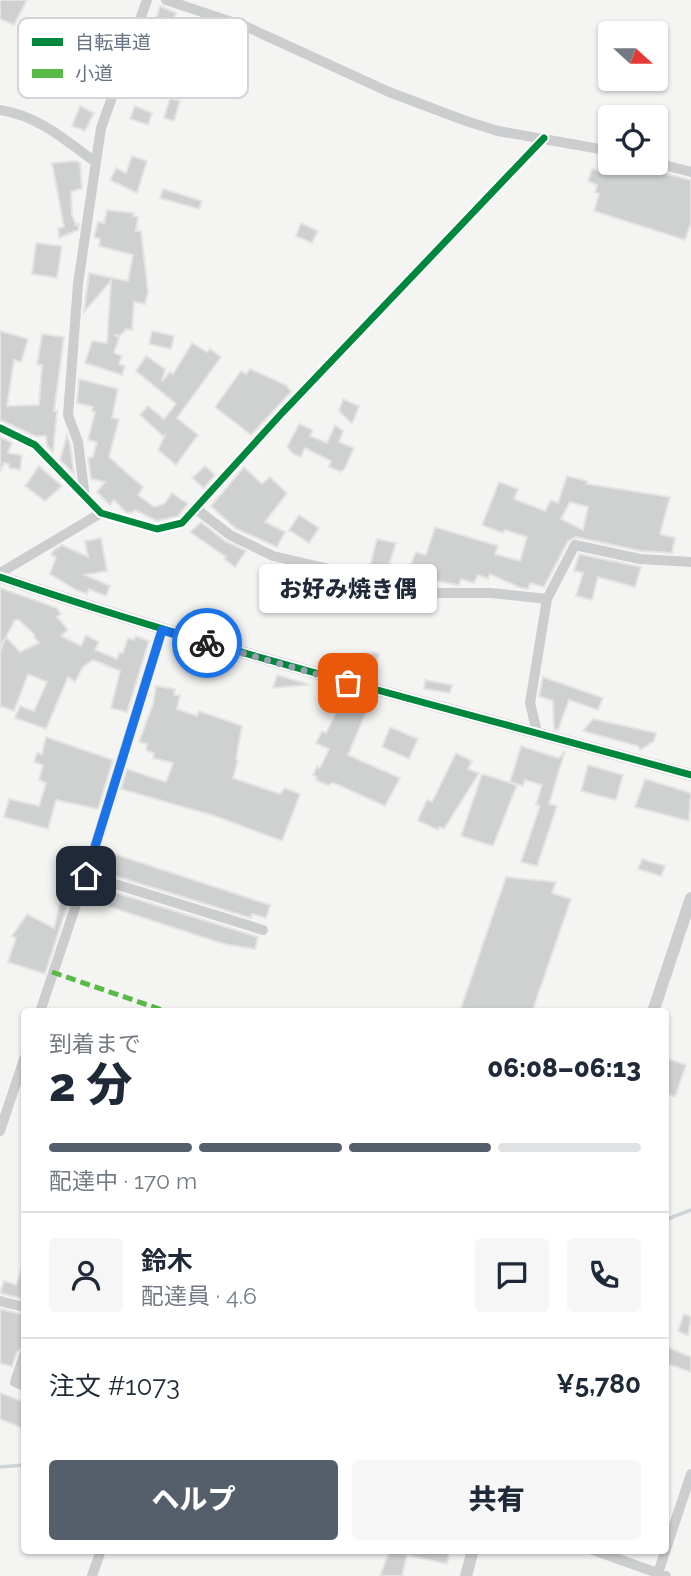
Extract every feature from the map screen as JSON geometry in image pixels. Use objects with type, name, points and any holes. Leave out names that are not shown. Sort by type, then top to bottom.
[{"type":"street","points":[[141,18],[147,0]]},
{"type":"street","points":[[166,0],[220,18]]},
{"type":"street","points":[[248,27],[389,92],[466,121],[498,131],[598,148]]},
{"type":"street","points":[[85,498],[78,442],[68,415],[78,284],[94,161],[101,128],[112,98]]},
{"type":"street","points":[[0,110],[21,113],[47,127],[94,161]]},
{"type":"street","points":[[0,428],[35,445],[101,513],[157,529],[182,523],[544,138]]},
{"type":"street","points":[[668,166],[691,172]]},
{"type":"street","points":[[195,508],[230,534],[273,556],[435,593],[491,593],[547,599]]},
{"type":"street","points":[[0,575],[101,513]]},
{"type":"street","points":[[537,732],[530,703],[547,599],[575,545],[640,559],[691,562]]},
{"type":"street","points":[[0,575],[162,630],[370,690],[537,732],[691,775]]},
{"type":"street","points":[[41,1008],[86,876],[162,630]]},
{"type":"street","points":[[86,876],[263,930]]},
{"type":"street","points":[[654,1008],[691,898]]},
{"type":"street","points":[[0,1131],[21,1068]]},
{"type":"street","points":[[0,1301],[21,1306]]},
{"type":"street","points":[[21,1364],[15,1382],[21,1385]]},
{"type":"street","points":[[669,1551],[689,1490],[691,1474]]},
{"type":"street","points":[[92,1576],[100,1554]]},
{"type":"street","points":[[466,1576],[473,1554]]},
{"type":"street","points":[[604,1554],[661,1575],[668,1554]]},
{"type":"building","points":[[0,0],[27,0],[14,25],[0,19]]},
{"type":"building","points":[[160,6],[176,13],[174,18],[156,18]]},
{"type":"building","points":[[170,98],[180,101],[174,121],[164,118]]},
{"type":"building","points":[[80,106],[94,113],[85,131],[72,126]]},
{"type":"building","points":[[135,106],[152,113],[148,125],[130,119]]},
{"type":"building","points":[[132,156],[147,161],[137,193],[110,180],[116,168],[126,173]]},
{"type":"building","points":[[52,163],[80,163],[82,188],[71,192],[72,215],[76,225],[79,224],[78,230],[59,238],[58,228],[64,227]]},
{"type":"building","points":[[598,167],[598,175],[668,174],[691,180],[691,223],[685,240],[594,211],[599,194],[595,192],[597,185],[588,181],[592,169],[597,170]]},
{"type":"building","points":[[163,189],[202,201],[199,209],[160,198]]},
{"type":"building","points":[[107,210],[134,213],[133,216],[138,217],[136,231],[141,231],[148,292],[145,304],[134,302],[132,330],[126,329],[120,336],[114,335],[119,338],[114,353],[122,356],[119,364],[125,366],[122,375],[85,363],[92,341],[107,343],[111,281],[84,312],[89,273],[128,281],[133,255],[99,246],[100,239],[94,237],[98,222],[104,223]]},
{"type":"building","points":[[301,223],[318,231],[312,243],[296,236]]},
{"type":"building","points":[[36,243],[62,246],[57,278],[32,274]]},
{"type":"building","points":[[0,331],[28,339],[21,362],[14,360],[7,406],[39,405],[42,365],[37,365],[42,334],[64,337],[54,411],[57,411],[53,452],[47,446],[46,436],[35,436],[0,420]]},
{"type":"building","points":[[152,331],[174,336],[171,349],[149,344]]},
{"type":"building","points":[[192,343],[207,352],[210,349],[221,357],[177,418],[198,435],[176,465],[158,450],[165,435],[140,415],[148,406],[164,419],[176,404],[136,371],[146,356],[165,369],[162,381],[170,372],[173,374]]},
{"type":"building","points":[[250,369],[286,385],[291,392],[251,435],[215,407],[241,371],[246,374]]},
{"type":"building","points":[[79,379],[118,389],[112,418],[119,419],[109,457],[143,487],[138,495],[154,507],[164,504],[172,493],[188,504],[178,516],[157,521],[135,510],[126,512],[114,500],[110,505],[97,492],[105,482],[91,479],[88,458],[93,457],[97,442],[88,440],[95,412],[92,411],[93,407],[77,403]]},
{"type":"building","points":[[343,399],[359,406],[352,424],[339,411]]},
{"type":"building","points":[[299,424],[313,430],[310,436],[327,443],[335,425],[343,431],[339,442],[354,448],[341,472],[329,467],[331,461],[305,448],[301,457],[293,454],[287,447]]},
{"type":"building","points":[[67,435],[70,444],[74,474],[60,460]]},
{"type":"building","points":[[0,437],[12,443],[8,453],[22,455],[20,470],[9,468],[9,464],[4,463],[0,472]]},
{"type":"building","points":[[39,466],[62,486],[45,501],[25,486]]},
{"type":"building","points":[[205,466],[215,475],[204,488],[192,478]]},
{"type":"building","points":[[244,467],[262,484],[270,477],[287,493],[265,522],[285,532],[277,547],[235,528],[211,506]]},
{"type":"building","points":[[567,476],[587,481],[587,484],[670,497],[660,534],[675,538],[672,553],[641,551],[576,537],[568,541],[544,587],[530,583],[528,589],[521,588],[490,574],[488,579],[478,575],[474,583],[461,579],[459,585],[432,580],[430,584],[406,577],[416,552],[426,555],[435,527],[498,546],[495,554],[520,561],[527,537],[505,530],[503,533],[482,525],[499,482],[518,489],[514,499],[545,511],[551,500],[558,503]],"holes":[[[570,502],[588,507],[583,530],[561,519]]]},
{"type":"building","points":[[299,515],[319,528],[309,543],[289,530]]},
{"type":"building","points":[[201,522],[225,541],[246,551],[235,567],[224,559],[226,557],[190,532]]},
{"type":"building","points":[[101,538],[107,571],[85,575],[110,586],[106,596],[89,589],[87,594],[76,590],[50,574],[56,557],[51,555],[54,550],[62,545],[88,557],[85,541]]},
{"type":"building","points":[[377,539],[396,543],[386,574],[369,570]]},
{"type":"building","points":[[579,554],[641,567],[635,587],[598,577],[592,600],[576,596],[583,573],[574,571]]},
{"type":"building","points":[[0,588],[57,608],[61,614],[57,617],[68,630],[61,636],[81,646],[86,635],[99,642],[95,650],[117,659],[119,653],[123,653],[128,638],[134,640],[136,636],[149,641],[127,712],[111,708],[120,671],[93,660],[83,667],[75,682],[68,677],[46,729],[15,718],[20,706],[34,711],[47,682],[28,674],[14,711],[0,706],[0,652],[5,638],[0,647]],"holes":[[[15,620],[19,620],[35,635],[39,643],[20,652],[6,637]]]},
{"type":"building","points":[[351,654],[379,654],[375,675],[348,667]]},
{"type":"building","points":[[277,675],[308,684],[308,685],[273,688]]},
{"type":"building","points":[[543,677],[603,698],[598,710],[569,700],[558,730],[554,729],[553,701],[539,696]]},
{"type":"building","points":[[425,680],[452,685],[450,693],[424,689]]},
{"type":"building","points":[[156,686],[175,689],[174,695],[180,695],[177,709],[197,716],[199,711],[242,726],[233,778],[280,794],[285,788],[300,794],[282,841],[215,816],[121,789],[127,769],[166,782],[173,763],[153,758],[154,753],[146,750],[147,744],[139,742],[153,704]]},
{"type":"building","points":[[350,695],[369,705],[348,755],[400,778],[385,806],[336,784],[331,783],[329,786],[316,780],[317,777],[313,775],[317,766],[320,768],[329,749],[316,743],[322,731],[326,733],[339,707],[343,709]]},
{"type":"building","points":[[593,719],[656,733],[654,741],[640,750],[638,746],[583,731]]},
{"type":"building","points":[[390,727],[418,739],[409,759],[382,747]]},
{"type":"building","points":[[46,737],[113,760],[98,809],[56,800],[48,829],[4,817],[9,799],[39,806],[46,783],[39,780],[43,765],[34,762],[37,753],[42,754]]},
{"type":"building","points":[[521,746],[559,758],[565,751],[549,804],[557,806],[537,866],[521,862],[540,806],[536,805],[542,785],[525,780],[523,786],[510,782]]},
{"type":"building","points":[[456,753],[472,761],[468,769],[479,773],[444,829],[439,827],[438,830],[418,821],[427,800],[432,802]]},
{"type":"building","points":[[588,765],[623,775],[616,800],[581,791]]},
{"type":"building","points":[[482,774],[517,785],[493,846],[461,836]]},
{"type":"building","points":[[645,779],[691,793],[689,821],[635,807]]},
{"type":"building","points":[[80,846],[86,848],[45,974],[8,962],[16,938],[12,936],[27,914],[54,928],[66,878],[61,877],[68,855],[71,851],[78,853]]},
{"type":"building","points":[[111,853],[270,905],[266,918],[252,914],[251,918],[96,870],[100,857],[109,860]]},
{"type":"building","points":[[642,859],[665,866],[661,876],[638,869]]},
{"type":"building","points":[[506,877],[556,882],[552,893],[571,899],[533,1008],[461,1008]]},
{"type":"building","points":[[91,885],[258,937],[255,949],[224,944],[86,899]]},
{"type":"building","points":[[669,1059],[686,1065],[675,1097],[669,1095]]},
{"type":"building","points":[[21,1271],[21,1298],[0,1293],[4,1281],[16,1285]]},
{"type":"building","points":[[0,1309],[21,1314],[21,1349],[17,1352],[12,1367],[0,1363]]},
{"type":"building","points":[[684,1314],[691,1317],[688,1336],[678,1331]]},
{"type":"building","points":[[669,1348],[691,1357],[691,1372],[669,1364]]},
{"type":"building","points":[[0,1393],[21,1401],[21,1428],[0,1419]]},
{"type":"building","points":[[388,1554],[449,1554],[447,1564],[407,1555],[402,1576],[380,1576]]},
{"type":"waterway","points":[[669,1218],[691,1210]]},
{"type":"waterway","points":[[0,1467],[21,1465]]},
{"type":"marked path","points":[[52,972],[156,1008]]},
{"type":"cycle path","points":[[0,428],[35,445],[101,513],[157,529],[182,523],[282,413],[544,138]]},
{"type":"cycle path","points":[[0,577],[257,657],[691,775]]},
{"type":"way so far","points":[[207,643],[348,683]]},
{"type":"place","name":"お好み焼き偶","points":[[348,683]]},
{"type":"route","points":[[86,876],[162,630],[207,643]]}]
